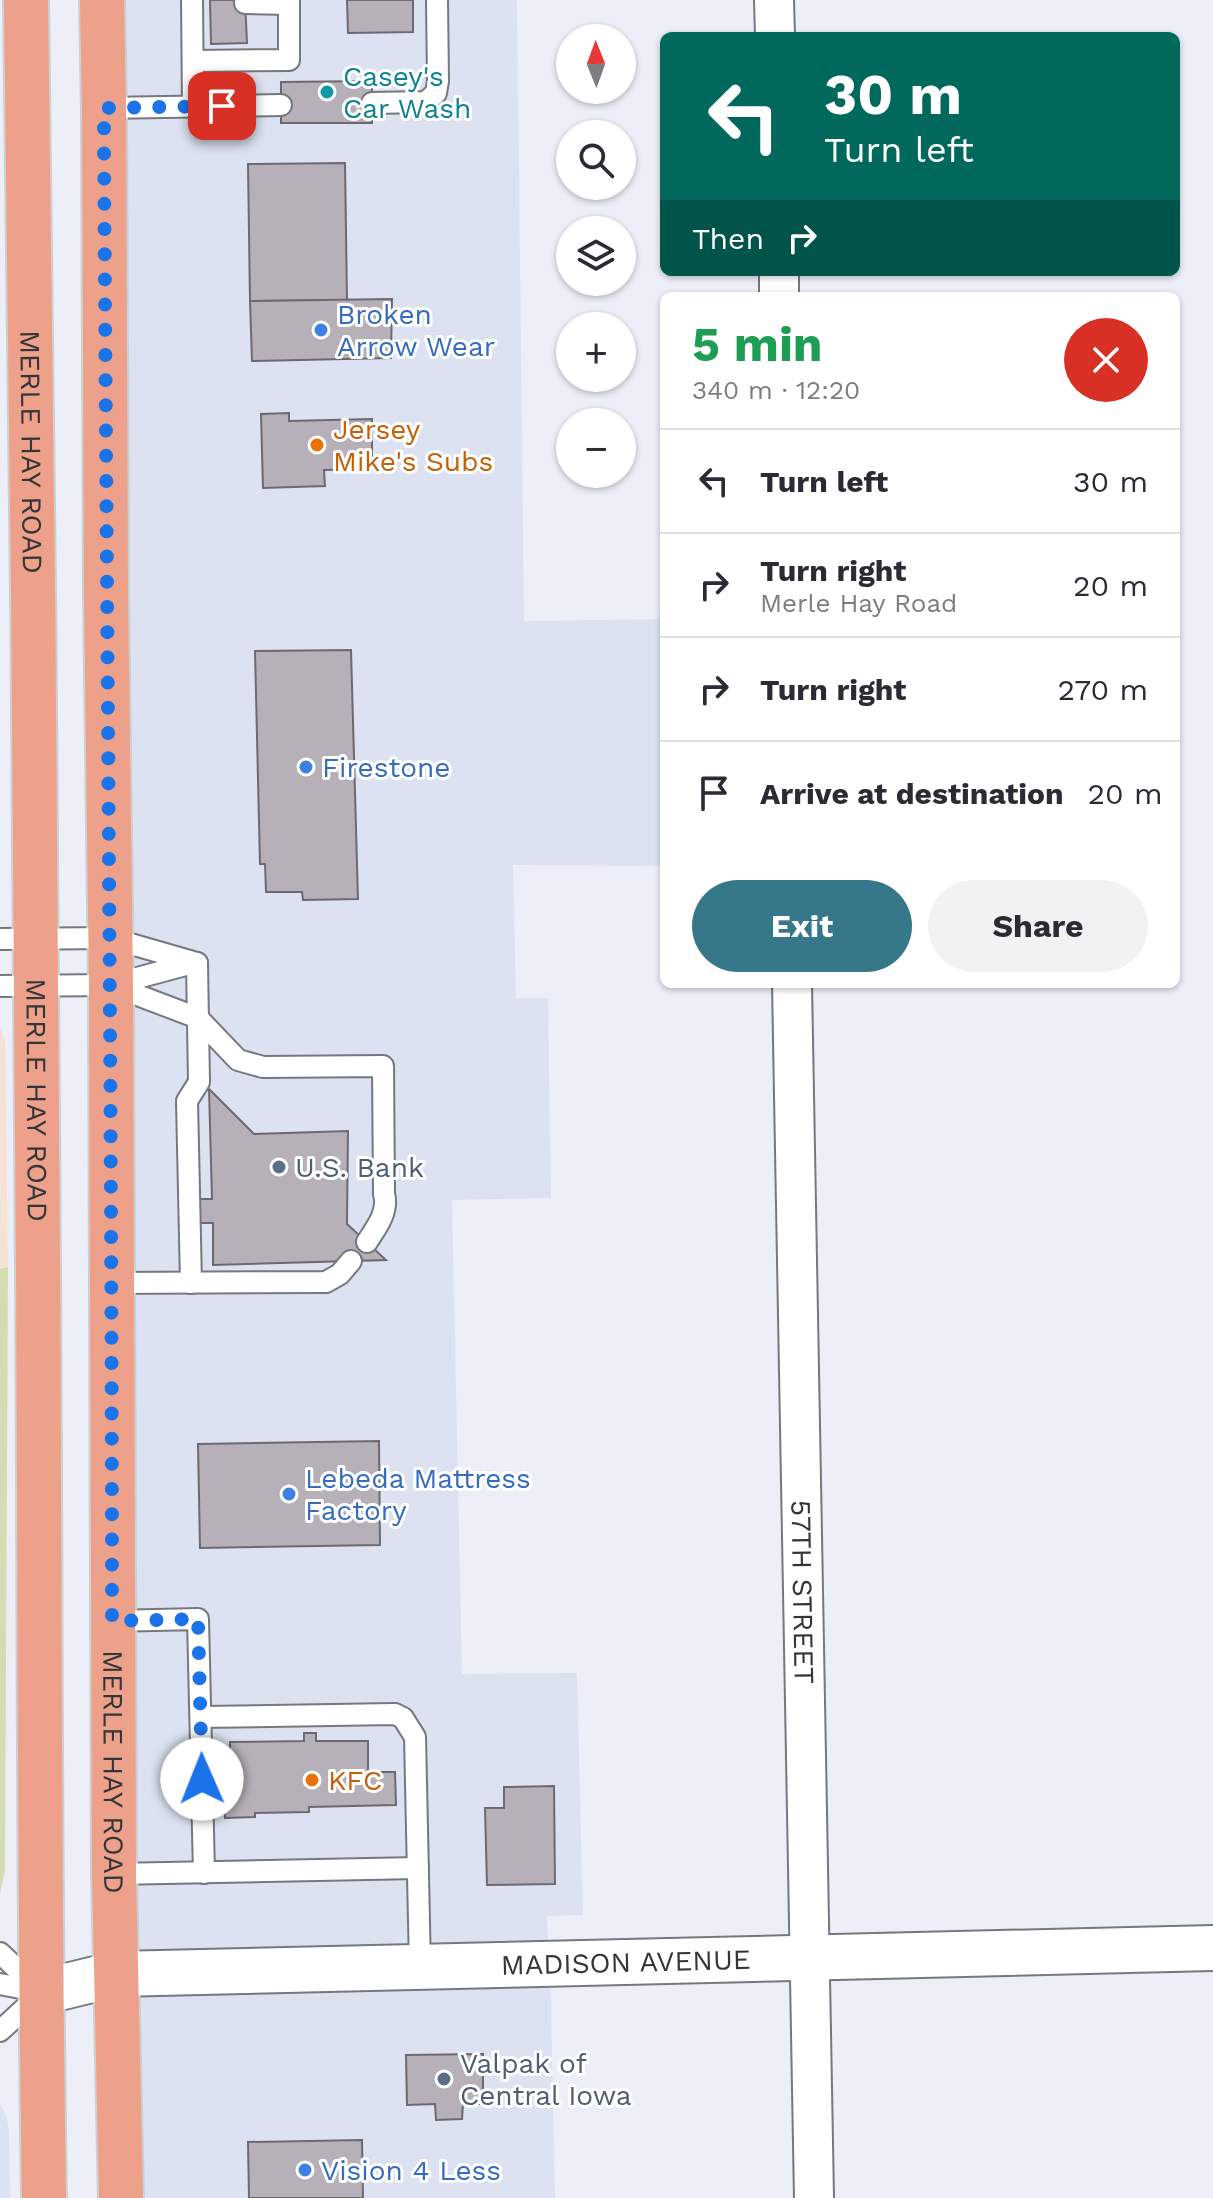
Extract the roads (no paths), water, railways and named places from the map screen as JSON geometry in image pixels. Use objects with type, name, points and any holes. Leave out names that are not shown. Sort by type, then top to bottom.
[{"type":"main road","name":"MERLE HAY ROAD","points":[[26,0],[18,938],[21,1988],[44,2198]]},
{"type":"main road","name":"MERLE HAY ROAD","points":[[102,0],[111,985],[114,1874],[121,2198]]},
{"type":"street","points":[[774,0],[775,32]]},
{"type":"street","name":"57TH STREET","points":[[792,988],[814,2198]]},
{"type":"street","name":"MADISON AVENUE","points":[[21,1988],[116,1974],[1213,1948]]},
{"type":"lane","points":[[372,103],[426,102],[436,93],[437,0]]},
{"type":"lane","points":[[193,106],[198,2]]},
{"type":"lane","points":[[193,61],[289,60],[289,2],[245,3]]},
{"type":"lane","points":[[104,108],[281,105]]},
{"type":"lane","points":[[18,938],[110,938],[197,963]]},
{"type":"lane","points":[[18,986],[111,985],[197,963]]},
{"type":"lane","points":[[191,1283],[187,1101],[199,1082],[197,963]]},
{"type":"lane","points":[[111,985],[198,1018],[238,1060],[263,1067],[383,1066],[386,1202],[381,1219],[367,1242]]},
{"type":"lane","points":[[111,1283],[326,1282],[340,1274],[351,1261]]},
{"type":"lane","points":[[112,1621],[198,1619],[204,1873]]},
{"type":"lane","points":[[201,1717],[395,1714],[403,1718],[415,1737],[420,1967]]},
{"type":"lane","points":[[114,1874],[418,1868]]},
{"type":"lane","points":[[0,1953],[21,1988],[0,2031]]},
{"type":"place","name":"Casey's Car Wash","points":[[327,92]]},
{"type":"place","name":"Broken Arrow Wear","points":[[321,330]]},
{"type":"place","name":"Jersey Mike's Subs","points":[[317,445]]},
{"type":"place","name":"Firestone","points":[[306,767]]},
{"type":"place","name":"U.S. Bank","points":[[279,1167]]},
{"type":"place","name":"Lebeda Mattress Factory","points":[[289,1494]]},
{"type":"place","name":"KFC","points":[[312,1780]]},
{"type":"place","name":"Valpak of Central Iowa","points":[[444,2079]]},
{"type":"place","name":"Vision 4 Less","points":[[305,2170]]}]
